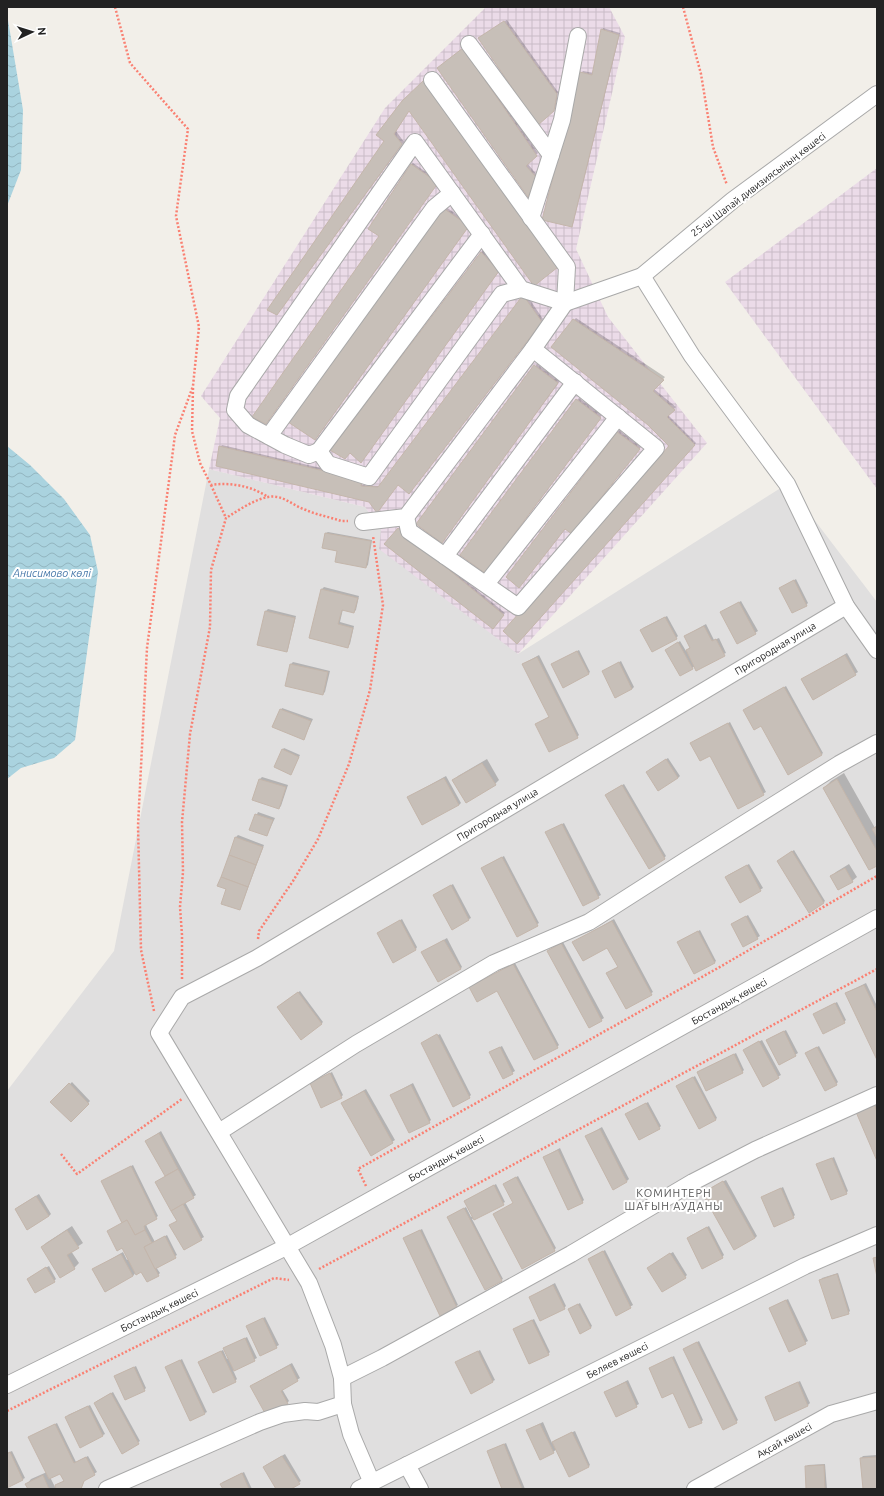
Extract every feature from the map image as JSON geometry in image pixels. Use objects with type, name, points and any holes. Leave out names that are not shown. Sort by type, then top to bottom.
[{"type":"street","points":[[531,218],[562,120],[578,36]]},
{"type":"street","points":[[470,44],[551,155]]},
{"type":"street","points":[[363,522],[406,517],[533,349],[565,303],[567,267],[432,80]]},
{"type":"street","name":"25-ші Шапай дивизиясының көшесі","points":[[642,276],[733,200],[877,94]]},
{"type":"street","points":[[482,234],[319,451],[310,454],[285,445],[248,425],[235,410],[238,396],[415,142],[482,234],[521,288],[565,303],[642,276],[692,356],[787,484],[846,606],[877,650]]},
{"type":"street","points":[[269,436],[434,208],[452,193]]},
{"type":"street","points":[[319,451],[328,464],[370,477],[502,294],[521,288]]},
{"type":"street","points":[[406,517],[409,531],[518,607],[656,448],[533,349]]},
{"type":"street","points":[[445,556],[575,382]]},
{"type":"street","points":[[486,584],[618,417]]},
{"type":"street","name":"Пригородная улица","points":[[159,1033],[182,997],[257,958],[846,606]]},
{"type":"street","points":[[219,1132],[356,1044],[494,963],[589,922],[839,764],[877,743]]},
{"type":"street","name":"Бостандық көшесі","points":[[7,1385],[288,1246],[877,918]]},
{"type":"street","points":[[159,1033],[309,1282],[333,1345],[342,1378],[343,1404],[365,1486]]},
{"type":"street","points":[[342,1378],[382,1358],[571,1254],[693,1182],[755,1150],[877,1095]]},
{"type":"street","name":"Беляев көшесі","points":[[365,1486],[805,1266],[877,1235]]},
{"type":"street","name":"Ақсай көшесі","points":[[695,1489],[831,1414],[877,1401]]},
{"type":"street","points":[[107,1489],[260,1422],[283,1414],[304,1410],[318,1412],[343,1404]]},
{"type":"street","points":[[407,1465],[420,1489]]},
{"type":"path","points":[[115,7],[130,62],[188,129],[176,216],[199,327],[193,386],[192,431],[200,463],[226,518],[212,570],[210,627],[190,734],[185,785],[182,822],[183,872],[180,907],[182,935],[182,997]]},
{"type":"path","points":[[683,7],[701,74],[712,147],[733,200]]},
{"type":"path","points":[[159,1033],[141,950],[138,826],[147,648],[175,435],[193,386]]},
{"type":"path","points":[[211,485],[239,485],[258,490],[269,497]]},
{"type":"path","points":[[226,518],[251,504],[269,497],[278,497],[288,500],[304,510],[342,521],[363,522],[372,532],[383,606],[370,690],[349,764],[318,839],[293,881],[259,931],[257,958]]},
{"type":"path","points":[[373,1199],[358,1169],[718,968],[877,876]]},
{"type":"path","points":[[7,1411],[274,1278],[297,1281],[877,969]]},
{"type":"path","points":[[61,1154],[77,1174],[194,1091]]},
{"type":"shaded area","points":[[486,7],[609,7],[625,37],[576,249],[608,317],[707,443],[518,654],[379,549],[381,529],[365,507],[209,469],[220,418],[201,396],[385,108]]},
{"type":"shaded area","points":[[877,168],[877,489],[725,282]]},
{"type":"shaded area","points":[[209,469],[365,507],[381,529],[518,654],[787,484],[877,602],[877,1489],[7,1489],[7,1091],[114,951]]},
{"type":"water","points":[[7,14],[23,110],[21,170],[7,206]]},
{"type":"water","name":"Анисимово көлі","points":[[7,446],[30,465],[64,499],[90,535],[98,572],[75,740],[54,758],[21,768],[7,779]]},
{"type":"building","points":[[504,21],[557,94],[554,111],[538,125],[478,38]]},
{"type":"building","points":[[601,29],[619,35],[572,227],[542,220],[580,72],[592,75]]},
{"type":"building","points":[[463,48],[537,156],[526,166],[537,178],[528,197],[437,68]]},
{"type":"building","points":[[424,80],[558,267],[534,286],[409,111],[394,134],[402,144],[277,315],[267,310],[384,141],[376,135],[402,101]]},
{"type":"building","points":[[411,164],[438,183],[266,424],[252,417],[379,236],[368,229]]},
{"type":"building","points":[[443,208],[469,226],[315,440],[288,422]]},
{"type":"building","points":[[481,252],[499,271],[361,463],[350,453],[345,459],[330,450]]},
{"type":"building","points":[[523,295],[542,322],[409,494],[398,485],[377,513],[369,502],[216,466],[219,446],[362,480],[361,486],[378,487]]},
{"type":"building","points":[[573,319],[664,380],[653,391],[675,410],[667,417],[695,445],[517,644],[503,631],[669,446],[648,425],[551,347]]},
{"type":"building","points":[[534,365],[558,383],[442,543],[416,524]]},
{"type":"building","points":[[576,399],[601,418],[485,573],[460,555]]},
{"type":"building","points":[[617,432],[640,449],[572,534],[565,529],[519,588],[506,577]]},
{"type":"building","points":[[398,528],[504,615],[493,629],[384,544]]},
{"type":"building","points":[[325,533],[371,541],[366,568],[335,562],[337,551],[322,548]]},
{"type":"building","points":[[794,580],[807,606],[792,613],[779,588]]},
{"type":"building","points":[[321,589],[358,598],[354,613],[342,610],[338,624],[353,628],[348,648],[309,638]]},
{"type":"building","points":[[739,602],[756,634],[737,644],[720,612]]},
{"type":"building","points":[[265,611],[295,618],[287,652],[257,645]]},
{"type":"building","points":[[665,617],[677,639],[652,652],[640,630]]},
{"type":"building","points":[[704,626],[712,641],[716,639],[725,656],[696,671],[686,650],[690,648],[684,636]]},
{"type":"building","points":[[678,642],[693,669],[680,676],[665,650]]},
{"type":"building","points":[[577,651],[589,674],[563,688],[551,664]]},
{"type":"building","points":[[845,655],[856,675],[813,700],[801,679]]},
{"type":"building","points":[[537,657],[578,738],[549,752],[535,724],[549,717],[522,664]]},
{"type":"building","points":[[619,662],[632,689],[615,698],[602,671]]},
{"type":"building","points":[[290,664],[328,672],[323,695],[285,686]]},
{"type":"building","points":[[784,687],[822,755],[788,775],[761,726],[754,730],[743,710]]},
{"type":"building","points":[[280,709],[311,721],[304,740],[272,727]]},
{"type":"building","points":[[728,723],[764,795],[738,809],[710,756],[700,761],[690,743]]},
{"type":"building","points":[[282,749],[299,757],[291,775],[274,767]]},
{"type":"building","points":[[666,759],[678,778],[658,791],[646,772]]},
{"type":"building","points":[[482,763],[496,785],[466,803],[452,780]]},
{"type":"building","points":[[444,778],[459,805],[422,825],[407,797]]},
{"type":"building","points":[[259,779],[286,787],[279,809],[252,800]]},
{"type":"building","points":[[837,779],[877,851],[877,866],[869,870],[823,788]]},
{"type":"building","points":[[622,785],[665,859],[649,869],[605,795]]},
{"type":"building","points":[[255,814],[273,820],[267,836],[249,830]]},
{"type":"building","points":[[562,824],[599,898],[583,906],[545,832]]},
{"type":"building","points":[[877,826],[877,838],[872,829]]},
{"type":"building","points":[[235,837],[263,847],[256,865],[229,855]]},
{"type":"building","points":[[792,851],[824,903],[809,913],[777,861]]},
{"type":"building","points":[[229,855],[256,865],[248,887],[221,877]]},
{"type":"building","points":[[502,857],[538,926],[517,937],[481,868]]},
{"type":"building","points":[[747,865],[761,891],[740,903],[725,877]]},
{"type":"building","points":[[845,868],[853,882],[838,890],[830,876]]},
{"type":"building","points":[[221,877],[248,887],[240,910],[221,904],[226,889],[217,886]]},
{"type":"building","points":[[451,885],[469,920],[452,930],[433,895]]},
{"type":"building","points":[[746,916],[758,939],[743,947],[731,924]]},
{"type":"building","points":[[400,920],[416,950],[393,963],[377,933]]},
{"type":"building","points":[[612,921],[652,995],[626,1009],[606,973],[618,967],[607,948],[583,961],[572,942]]},
{"type":"building","points":[[698,931],[715,963],[694,974],[677,942]]},
{"type":"building","points":[[444,940],[461,969],[438,982],[421,952]]},
{"type":"building","points":[[561,943],[602,1021],[589,1028],[547,951]]},
{"type":"building","points":[[513,964],[558,1048],[534,1060],[497,991],[477,1002],[469,987]]},
{"type":"building","points":[[864,985],[877,1012],[877,1060],[845,993]]},
{"type":"building","points":[[298,992],[322,1024],[301,1040],[277,1007]]},
{"type":"building","points":[[835,1003],[845,1023],[823,1034],[813,1014]]},
{"type":"building","points":[[784,1031],[796,1056],[779,1065],[766,1040]]},
{"type":"building","points":[[437,1034],[470,1098],[453,1107],[421,1043]]},
{"type":"building","points":[[759,1041],[779,1078],[763,1087],[743,1050]]},
{"type":"building","points":[[500,1047],[513,1074],[503,1079],[489,1052]]},
{"type":"building","points":[[817,1047],[837,1085],[825,1091],[805,1053]]},
{"type":"building","points":[[734,1054],[743,1073],[706,1091],[697,1072]]},
{"type":"building","points":[[330,1073],[342,1098],[321,1108],[310,1083]]},
{"type":"building","points":[[693,1077],[716,1120],[699,1129],[676,1086]]},
{"type":"building","points":[[69,1083],[89,1104],[71,1122],[50,1102]]},
{"type":"building","points":[[411,1085],[430,1123],[409,1133],[390,1095]]},
{"type":"building","points":[[364,1091],[393,1143],[371,1156],[341,1103]]},
{"type":"building","points":[[646,1103],[660,1129],[639,1140],[625,1114]]},
{"type":"building","points":[[874,1104],[877,1112],[877,1161],[856,1112]]},
{"type":"building","points":[[600,1129],[627,1182],[613,1190],[585,1136]]},
{"type":"building","points":[[159,1133],[178,1169],[165,1176],[145,1141]]},
{"type":"building","points":[[558,1150],[583,1203],[568,1210],[543,1157]]},
{"type":"building","points":[[832,1158],[847,1194],[831,1200],[816,1164]]},
{"type":"building","points":[[131,1166],[157,1219],[144,1226],[145,1230],[135,1235],[127,1220],[122,1223],[101,1181]]},
{"type":"building","points":[[178,1169],[194,1198],[171,1211],[155,1182]]},
{"type":"building","points":[[516,1177],[555,1251],[522,1269],[493,1214],[513,1203],[503,1184]]},
{"type":"building","points":[[723,1181],[755,1238],[734,1250],[702,1193]]},
{"type":"building","points":[[494,1185],[504,1205],[474,1220],[464,1201]]},
{"type":"building","points":[[781,1188],[794,1218],[774,1227],[761,1197]]},
{"type":"building","points":[[36,1196],[49,1216],[27,1230],[15,1209]]},
{"type":"building","points":[[183,1204],[202,1240],[184,1250],[169,1225],[177,1221],[171,1211]]},
{"type":"building","points":[[464,1208],[502,1281],[485,1290],[447,1217]]},
{"type":"building","points":[[127,1220],[135,1235],[145,1230],[152,1243],[144,1247],[159,1276],[147,1282],[141,1272],[136,1275],[122,1248],[117,1251],[107,1231]]},
{"type":"building","points":[[707,1227],[723,1258],[702,1269],[687,1238]]},
{"type":"building","points":[[67,1230],[79,1248],[67,1255],[75,1269],[60,1278],[41,1247]]},
{"type":"building","points":[[420,1230],[457,1308],[440,1316],[403,1238]]},
{"type":"building","points":[[165,1236],[176,1258],[155,1269],[144,1247]]},
{"type":"building","points":[[603,1251],[631,1308],[616,1316],[588,1259]]},
{"type":"building","points":[[670,1253],[686,1278],[662,1292],[647,1268]]},
{"type":"building","points":[[121,1254],[133,1276],[105,1292],[92,1269]]},
{"type":"building","points":[[877,1257],[877,1277],[873,1258]]},
{"type":"building","points":[[46,1267],[55,1282],[35,1293],[27,1279]]},
{"type":"building","points":[[837,1274],[849,1314],[832,1319],[819,1280]]},
{"type":"building","points":[[553,1285],[565,1309],[540,1321],[529,1297]]},
{"type":"building","points":[[786,1300],[806,1344],[789,1352],[769,1308]]},
{"type":"building","points":[[578,1304],[591,1328],[580,1334],[568,1309]]},
{"type":"building","points":[[263,1318],[277,1348],[260,1356],[246,1326]]},
{"type":"building","points":[[532,1320],[549,1355],[529,1364],[513,1329]]},
{"type":"building","points":[[245,1338],[255,1361],[234,1371],[223,1348]]},
{"type":"building","points":[[697,1342],[737,1423],[723,1430],[683,1349]]},
{"type":"building","points":[[221,1351],[236,1382],[213,1393],[198,1362]]},
{"type":"building","points":[[478,1351],[493,1382],[471,1394],[455,1362]]},
{"type":"building","points":[[672,1357],[702,1423],[689,1428],[673,1393],[662,1398],[649,1368]]},
{"type":"building","points":[[180,1360],[205,1414],[190,1421],[165,1367]]},
{"type":"building","points":[[290,1365],[298,1381],[281,1391],[288,1404],[266,1415],[250,1386]]},
{"type":"building","points":[[134,1367],[145,1391],[125,1400],[114,1376]]},
{"type":"building","points":[[626,1382],[637,1407],[616,1417],[604,1392]]},
{"type":"building","points":[[798,1382],[808,1406],[775,1421],[765,1397]]},
{"type":"building","points":[[111,1393],[139,1444],[122,1454],[94,1403]]},
{"type":"building","points":[[88,1406],[103,1436],[80,1448],[65,1417]]},
{"type":"building","points":[[55,1424],[74,1463],[86,1457],[95,1475],[84,1481],[81,1489],[56,1489],[55,1485],[64,1481],[60,1474],[49,1479],[28,1437]]},
{"type":"building","points":[[540,1424],[554,1453],[540,1460],[526,1430]]},
{"type":"building","points":[[572,1432],[589,1467],[569,1477],[552,1442]]},
{"type":"building","points":[[504,1444],[522,1489],[502,1489],[487,1451]]},
{"type":"building","points":[[10,1452],[23,1480],[7,1488],[7,1454]]},
{"type":"building","points":[[282,1456],[300,1484],[291,1489],[276,1489],[263,1467]]},
{"type":"building","points":[[877,1457],[877,1489],[863,1489],[860,1458]]},
{"type":"building","points":[[824,1465],[825,1489],[806,1489],[805,1466]]},
{"type":"building","points":[[242,1473],[249,1489],[223,1489],[220,1484]]},
{"type":"building","points":[[43,1475],[49,1489],[28,1489],[25,1484]]},
{"type":"district","name":"КОМИНТЕРН ШАҒЫН АУДАНЫ","points":[[674,1199]]}]
